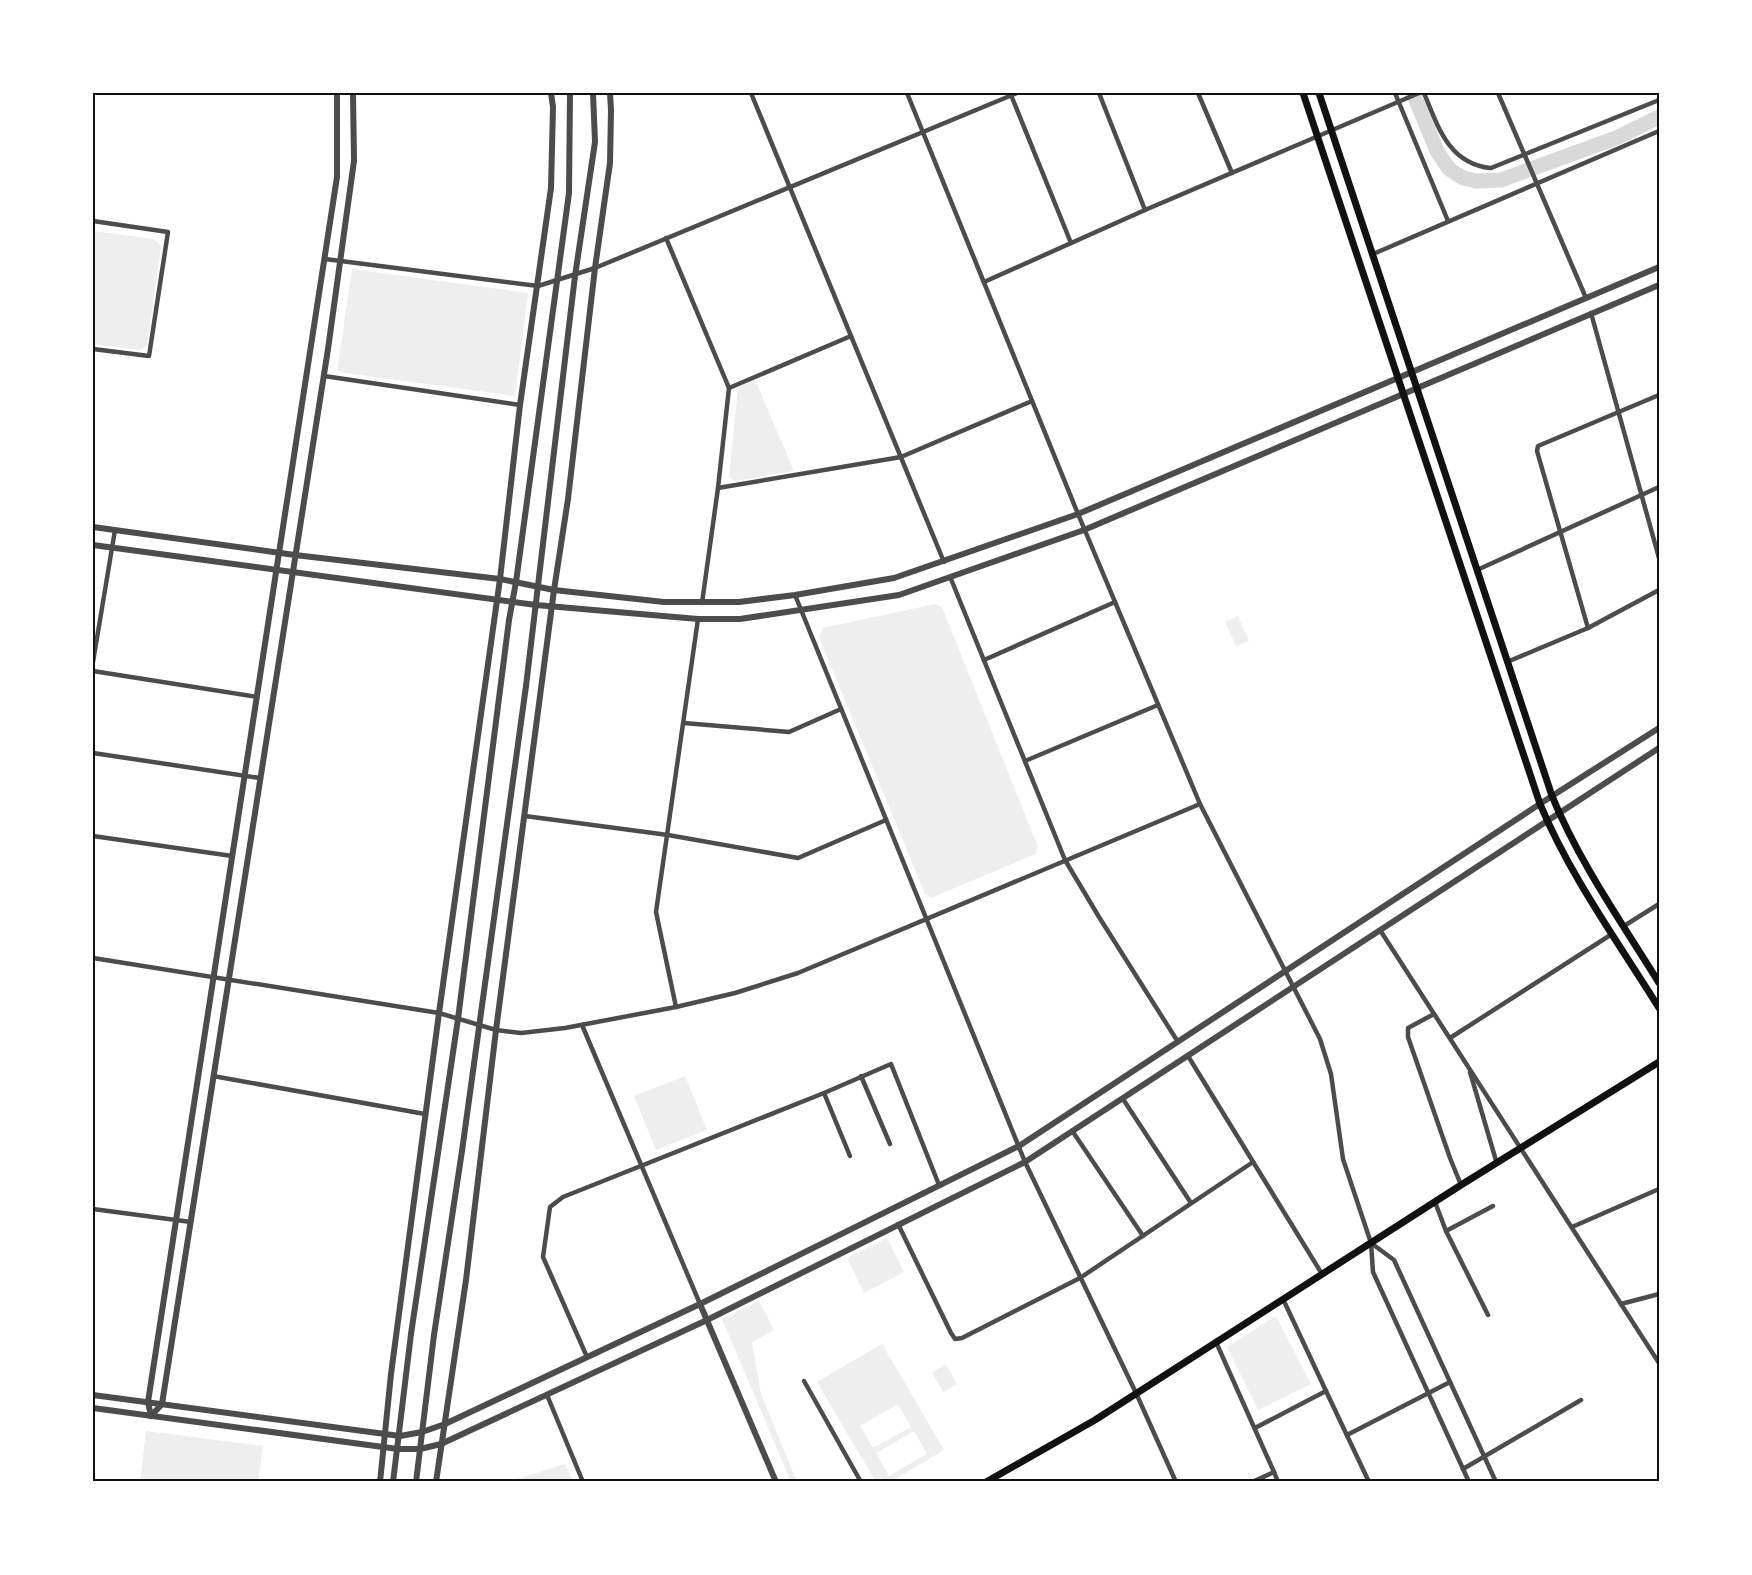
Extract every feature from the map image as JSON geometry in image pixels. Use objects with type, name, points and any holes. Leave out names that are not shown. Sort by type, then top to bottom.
[{"type":"main road","points":[[1304,93],[1540,804],[1585,890],[1659,1008]]},
{"type":"main road","points":[[1319,93],[1552,796],[1559,813],[1659,983]]},
{"type":"main road","points":[[986,1482],[1095,1420],[1461,1185],[1659,1062]]},
{"type":"street","points":[[151,1416],[148,1402],[337,177],[337,93]]},
{"type":"street","points":[[151,1416],[162,1404],[324,376],[354,161],[353,93]]},
{"type":"street","points":[[380,1482],[384,1434],[425,1114],[500,579],[520,405],[538,286],[550,188],[553,107],[551,93]]},
{"type":"street","points":[[393,1482],[411,1334],[458,1019],[512,602],[569,193],[570,93]]},
{"type":"street","points":[[416,1482],[510,814],[575,276],[595,142],[593,93]]},
{"type":"street","points":[[435,1482],[466,1280],[496,1030],[568,499],[595,268],[610,163],[612,110],[610,93]]},
{"type":"street","points":[[751,93],[944,562]]},
{"type":"street","points":[[907,93],[1084,530],[1200,804],[1320,1039],[1331,1074],[1343,1159],[1371,1243],[1372,1272],[1468,1482]]},
{"type":"street","points":[[1099,93],[1145,210]]},
{"type":"street","points":[[1198,93],[1232,173]]},
{"type":"street","points":[[1395,93],[1401,101],[1448,221]]},
{"type":"street","points":[[984,282],[1145,210],[1419,93]]},
{"type":"street","points":[[1424,93],[1445,138],[1462,159],[1473,165],[1491,168],[1525,158],[1659,100]]},
{"type":"street","points":[[1498,93],[1586,298]]},
{"type":"street","points":[[325,259],[538,286],[595,268],[1014,94],[1071,243]]},
{"type":"street","points":[[1373,254],[1535,181],[1659,130]]},
{"type":"street","points":[[93,221],[168,232],[149,356],[93,349]]},
{"type":"street","points":[[666,238],[729,388],[702,603]]},
{"type":"street","points":[[93,527],[294,555],[500,579],[554,590],[664,602],[739,602],[795,595],[894,578],[1078,514],[1659,267]]},
{"type":"street","points":[[93,545],[552,607],[698,619],[740,619],[899,595],[951,579],[1084,530],[1659,285]]},
{"type":"street","points":[[1592,314],[1659,558]]},
{"type":"street","points":[[729,388],[851,336]]},
{"type":"street","points":[[324,376],[520,405]]},
{"type":"street","points":[[1588,628],[1537,451],[1538,446],[1659,395]]},
{"type":"street","points":[[718,488],[901,457],[1032,401]]},
{"type":"street","points":[[1477,570],[1659,486]]},
{"type":"street","points":[[93,662],[115,530]]},
{"type":"street","points":[[951,579],[1065,860],[1178,1042]]},
{"type":"street","points":[[1507,662],[1588,628],[1659,590]]},
{"type":"street","points":[[795,595],[1025,1162],[1136,1393],[1176,1482]]},
{"type":"street","points":[[984,660],[1115,602]]},
{"type":"street","points":[[676,1007],[656,912],[698,619]]},
{"type":"street","points":[[93,671],[257,697]]},
{"type":"street","points":[[1025,761],[1158,705]]},
{"type":"street","points":[[684,723],[789,732],[841,709]]},
{"type":"street","points":[[93,1395],[399,1436],[422,1432],[445,1424],[700,1304],[1019,1146],[1659,728]]},
{"type":"street","points":[[93,1408],[398,1449],[420,1449],[441,1444],[707,1320],[1025,1162],[1659,748]]},
{"type":"street","points":[[93,753],[260,778]]},
{"type":"street","points":[[93,958],[439,1013],[496,1030],[521,1033],[582,1025],[735,993],[798,973],[1200,804]]},
{"type":"street","points":[[525,816],[668,835],[798,858],[886,820]]},
{"type":"street","points":[[93,836],[232,856]]},
{"type":"street","points":[[1624,926],[1659,904]]},
{"type":"street","points":[[1380,930],[1659,1363]]},
{"type":"street","points":[[1450,1038],[1613,934]]},
{"type":"street","points":[[1434,1014],[1408,1028],[1408,1037],[1461,1185]]},
{"type":"street","points":[[582,1025],[776,1482]]},
{"type":"street","points":[[1188,1056],[1322,1274]]},
{"type":"street","points":[[587,1357],[543,1257],[550,1207],[563,1197],[891,1064],[939,1185]]},
{"type":"street","points":[[1468,1066],[1497,1164]]},
{"type":"street","points":[[213,1076],[425,1114]]},
{"type":"street","points":[[861,1076],[890,1144]]},
{"type":"street","points":[[824,1093],[850,1156]]},
{"type":"street","points":[[1123,1099],[1191,1203]]},
{"type":"street","points":[[1073,1132],[1143,1236]]},
{"type":"street","points":[[898,1224],[951,1333],[955,1338],[962,1338],[1080,1278],[1253,1162]]},
{"type":"street","points":[[1572,1227],[1659,1189]]},
{"type":"street","points":[[1435,1202],[1446,1231],[1488,1315]]},
{"type":"street","points":[[1446,1231],[1493,1206]]},
{"type":"street","points":[[93,1209],[190,1222]]},
{"type":"street","points":[[1371,1243],[1394,1260],[1496,1482]]},
{"type":"street","points":[[1621,1304],[1659,1294]]},
{"type":"street","points":[[1283,1299],[1369,1482]]},
{"type":"street","points":[[1216,1342],[1278,1482]]},
{"type":"street","points":[[804,1381],[861,1482]]},
{"type":"street","points":[[1347,1435],[1450,1382]]},
{"type":"street","points":[[1255,1428],[1326,1391]]},
{"type":"street","points":[[547,1395],[583,1482]]},
{"type":"street","points":[[1463,1469],[1581,1400]]},
{"type":"street","points":[[1251,1482],[1274,1472]]},
{"type":"shaded area","points":[[93,231],[154,239],[161,246],[147,346],[139,350],[93,344]]},
{"type":"shaded area","points":[[352,269],[528,293],[515,396],[337,372]]},
{"type":"shaded area","points":[[755,380],[794,471],[734,481],[729,477],[738,387]]},
{"type":"shaded area","points":[[935,604],[942,607],[1038,847],[1035,854],[931,898],[925,894],[819,637],[823,628]]},
{"type":"shaded area","points":[[1238,616],[1249,641],[1236,646],[1225,622]]},
{"type":"shaded area","points":[[685,1076],[707,1130],[656,1150],[634,1096]]},
{"type":"shaded area","points":[[887,1238],[904,1272],[864,1293],[847,1258]]},
{"type":"shaded area","points":[[759,1301],[774,1330],[752,1342],[761,1394],[797,1482],[791,1482],[722,1319]]},
{"type":"shaded area","points":[[1276,1316],[1311,1384],[1258,1410],[1227,1347]]},
{"type":"shaded area","points":[[882,1344],[944,1450],[890,1482],[876,1482],[817,1382]],"holes":[[[898,1404],[911,1427],[873,1448],[860,1426]],[[914,1431],[927,1454],[889,1476],[876,1453]]]},
{"type":"shaded area","points":[[946,1364],[957,1384],[943,1392],[932,1373]]},
{"type":"shaded area","points":[[146,1431],[263,1446],[258,1482],[140,1482]]},
{"type":"shaded area","points":[[565,1464],[573,1482],[507,1482]]},
{"type":"waterway","points":[[1413,93],[1437,151],[1449,169],[1463,178],[1476,181],[1501,180],[1616,138],[1659,117]]}]
